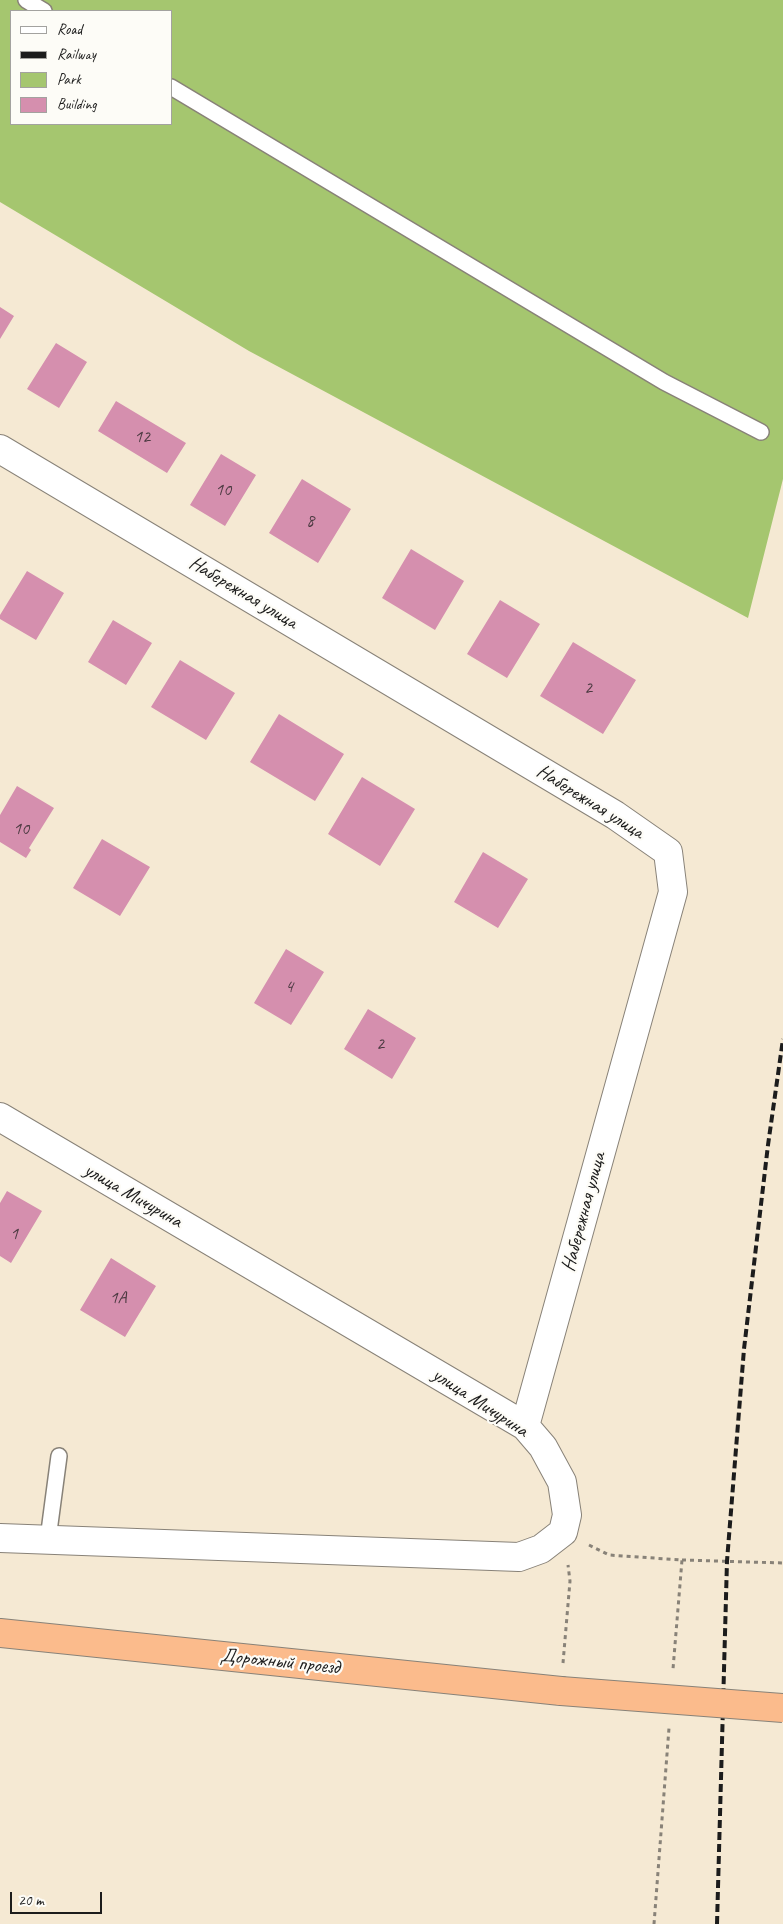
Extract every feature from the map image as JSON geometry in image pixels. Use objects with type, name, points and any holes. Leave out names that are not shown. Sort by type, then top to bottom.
[{"type":"highway","name":"Дорожный проезд","points":[[0,1633],[561,1691],[783,1708]]},
{"type":"street","name":"Набережная улица","points":[[0,449],[615,815],[668,852],[673,892],[525,1426]]},
{"type":"street","name":"улица Мичурина","points":[[0,1118],[525,1426],[543,1447],[562,1482],[567,1515],[563,1532],[541,1549],[519,1557],[0,1538]]},
{"type":"lane","points":[[26,0],[42,10]]},
{"type":"lane","points":[[172,88],[664,382],[761,432]]},
{"type":"lane","points":[[48,1539],[59,1456]]},
{"type":"path","points":[[682,1560],[783,1563]]},
{"type":"path","points":[[561,1691],[570,1581]]},
{"type":"green space","points":[[0,0],[783,0],[783,479],[748,618],[249,351],[0,202]]},
{"type":"building","points":[[0,307],[14,316],[0,339]]},
{"type":"building","points":[[56,343],[87,362],[59,408],[27,389]]},
{"type":"building","points":[[116,401],[186,443],[167,473],[98,431]]},
{"type":"building","points":[[221,454],[256,475],[225,526],[190,505]]},
{"type":"building","points":[[302,479],[351,509],[318,563],[269,533]]},
{"type":"building","points":[[411,549],[464,581],[435,630],[382,598]]},
{"type":"building","points":[[27,571],[64,593],[36,640],[0,619],[0,615]]},
{"type":"building","points":[[500,600],[540,624],[507,678],[467,654]]},
{"type":"building","points":[[113,620],[152,643],[126,685],[88,662]]},
{"type":"building","points":[[573,642],[636,680],[603,734],[540,696]]},
{"type":"building","points":[[180,660],[235,693],[206,740],[151,707]]},
{"type":"building","points":[[279,714],[344,754],[315,801],[250,762]]},
{"type":"building","points":[[362,777],[415,809],[380,866],[328,834]]},
{"type":"building","points":[[17,786],[54,808],[29,848],[31,850],[26,858],[0,842],[0,815]]},
{"type":"building","points":[[102,839],[150,867],[120,916],[73,888]]},
{"type":"building","points":[[483,852],[528,879],[498,928],[454,902]]},
{"type":"building","points":[[286,949],[324,972],[291,1025],[254,1003]]},
{"type":"building","points":[[368,1009],[416,1038],[392,1079],[344,1049]]},
{"type":"building","points":[[7,1191],[42,1211],[11,1263],[0,1256],[0,1203]]},
{"type":"building","points":[[111,1258],[156,1286],[125,1337],[80,1310]]},
{"type":"railway","points":[[717,1924],[727,1561],[744,1349],[768,1145],[783,1039]]}]
